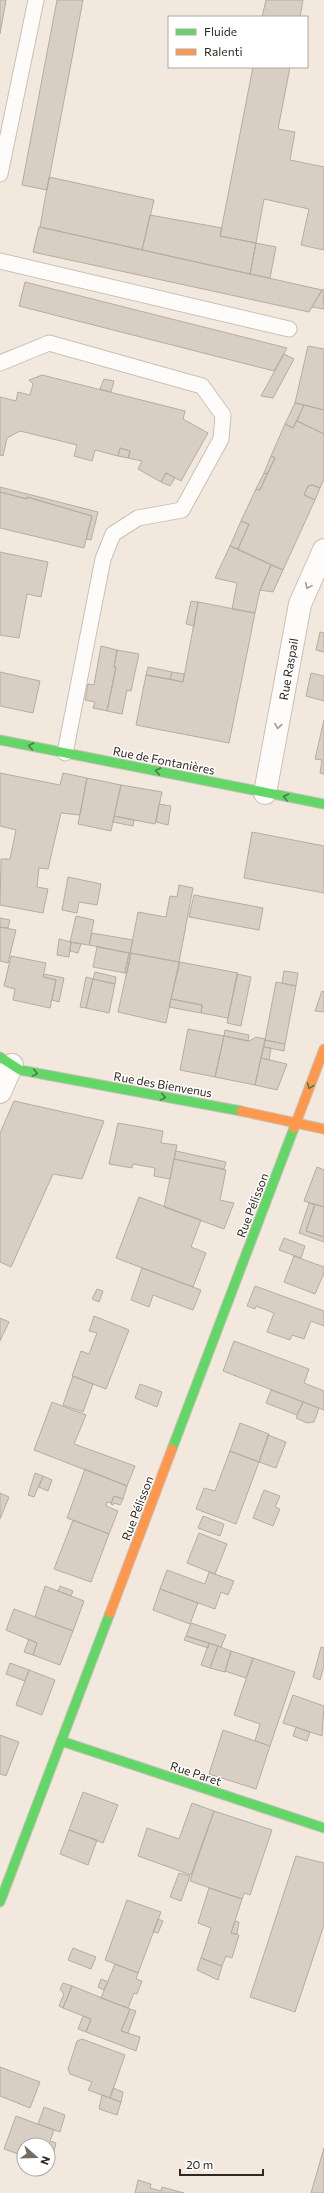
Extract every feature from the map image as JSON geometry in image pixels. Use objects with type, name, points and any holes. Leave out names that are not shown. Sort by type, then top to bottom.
[{"type":"street","name":"Rue Raspail","points":[[265,793],[300,604],[324,550]]},
{"type":"street","name":"Rue de Fontanières","points":[[0,740],[324,804]]},
{"type":"street","name":"Rue Pélisson","points":[[0,1902],[324,1049]]},
{"type":"street","name":"Rue des Bienvenus","points":[[6,1061],[20,1070],[324,1129]]},
{"type":"street","points":[[0,1092],[6,1061]]},
{"type":"street","name":"Rue Paret","points":[[61,1740],[324,1828]]},
{"type":"lane","points":[[0,174],[36,0]]},
{"type":"lane","points":[[0,261],[288,329]]},
{"type":"lane","points":[[0,363],[49,343],[202,386],[223,415],[221,439],[182,510],[138,518],[113,534],[103,559],[65,753]]},
{"type":"building","points":[[0,0],[6,0],[0,34]]},
{"type":"building","points":[[57,0],[83,0],[47,190],[22,185]]},
{"type":"building","points":[[266,0],[303,0],[300,16],[262,16]]},
{"type":"building","points":[[253,68],[290,68],[278,129],[295,132],[290,160],[324,167],[324,250],[301,245],[309,209],[264,199],[256,243],[220,236]]},
{"type":"building","points":[[49,177],[154,200],[142,250],[40,227]]},
{"type":"building","points":[[150,215],[222,228],[220,236],[256,243],[250,274],[142,250]]},
{"type":"building","points":[[39,227],[322,290],[309,312],[33,252]]},
{"type":"building","points":[[256,243],[276,247],[270,278],[250,274]]},
{"type":"building","points":[[25,282],[287,348],[274,371],[19,306]]},
{"type":"building","points":[[323,289],[324,309],[312,307],[322,290]]},
{"type":"building","points":[[308,346],[324,349],[324,410],[295,403]]},
{"type":"building","points":[[284,354],[294,359],[273,398],[261,396]]},
{"type":"building","points":[[42,375],[185,411],[183,419],[208,433],[181,481],[166,473],[161,482],[138,469],[142,461],[128,458],[130,451],[120,448],[118,456],[95,450],[92,461],[74,456],[77,445],[20,431],[7,438],[3,456],[0,455],[0,397],[16,401],[18,392],[30,395],[33,384],[29,380]]},
{"type":"building","points":[[104,379],[114,381],[111,392],[100,389]]},
{"type":"building","points":[[295,403],[304,405],[293,428],[285,424]]},
{"type":"building","points":[[304,405],[324,410],[324,434],[297,421]]},
{"type":"building","points":[[297,421],[324,434],[324,479],[320,488],[312,485],[308,486],[304,495],[315,500],[283,570],[238,549],[249,524],[241,521],[256,489],[260,490],[275,458],[271,456],[285,424],[293,428]]},
{"type":"building","points":[[120,448],[130,451],[128,458],[118,456]]},
{"type":"building","points":[[271,456],[275,458],[267,474],[264,473]]},
{"type":"building","points":[[166,473],[175,478],[170,486],[161,482]]},
{"type":"building","points":[[264,473],[267,474],[260,490],[256,489]]},
{"type":"building","points":[[312,485],[320,488],[315,500],[304,495],[308,486]]},
{"type":"building","points":[[0,487],[98,512],[91,540],[86,539],[92,516],[27,497],[27,499],[0,492]]},
{"type":"building","points":[[0,492],[27,499],[27,497],[92,516],[84,548],[0,528]]},
{"type":"building","points":[[241,521],[249,524],[238,549],[230,546]]},
{"type":"building","points":[[230,546],[271,565],[260,590],[255,613],[232,609],[237,583],[215,578]]},
{"type":"building","points":[[0,552],[48,562],[41,597],[27,594],[19,638],[0,635]]},
{"type":"building","points":[[271,565],[283,570],[273,592],[260,590]]},
{"type":"building","points":[[191,601],[198,602],[194,626],[186,624]]},
{"type":"building","points":[[198,602],[255,613],[229,743],[136,725],[146,675],[183,682]]},
{"type":"building","points":[[320,632],[324,633],[324,652],[316,650]]},
{"type":"building","points":[[101,646],[117,650],[114,667],[116,667],[107,711],[93,708],[95,702],[85,700],[88,684],[94,685]]},
{"type":"building","points":[[117,650],[139,654],[131,691],[127,690],[122,714],[107,711],[116,667],[114,667]]},
{"type":"building","points":[[148,667],[172,672],[170,679],[146,675]]},
{"type":"building","points":[[0,672],[40,681],[33,713],[0,706]]},
{"type":"building","points":[[172,672],[184,674],[183,682],[170,679]]},
{"type":"building","points":[[311,673],[324,676],[324,701],[306,696]]},
{"type":"building","points":[[324,720],[324,774],[320,773],[322,760],[315,759]]},
{"type":"building","points":[[0,773],[60,785],[63,773],[87,778],[80,815],[61,813],[48,869],[39,868],[37,887],[48,889],[43,913],[0,905],[1,859],[10,859],[16,830],[0,826]]},
{"type":"building","points":[[87,778],[121,785],[111,831],[78,824]]},
{"type":"building","points":[[121,785],[162,792],[155,824],[114,816]]},
{"type":"building","points":[[159,804],[171,806],[168,825],[156,822]]},
{"type":"building","points":[[114,816],[134,820],[133,826],[113,822]]},
{"type":"building","points":[[252,832],[324,846],[324,893],[244,878]]},
{"type":"building","points":[[68,877],[101,884],[97,905],[79,902],[77,913],[62,910]]},
{"type":"building","points":[[179,885],[193,888],[179,962],[130,953],[138,912],[166,917],[170,896],[177,897]]},
{"type":"building","points":[[194,895],[263,908],[259,930],[189,917]]},
{"type":"building","points":[[76,916],[94,920],[89,945],[70,942]]},
{"type":"building","points":[[0,918],[10,920],[8,928],[0,927]]},
{"type":"building","points":[[0,927],[16,930],[8,963],[0,961]]},
{"type":"building","points":[[92,933],[133,940],[130,953],[89,945]]},
{"type":"building","points":[[59,939],[71,942],[69,957],[57,955]]},
{"type":"building","points":[[71,942],[81,944],[78,953],[70,951]]},
{"type":"building","points":[[97,947],[129,953],[125,973],[93,967]]},
{"type":"building","points":[[129,953],[131,953],[127,973],[125,973]]},
{"type":"building","points":[[131,953],[179,962],[166,1023],[118,1012]]},
{"type":"building","points":[[11,956],[46,963],[43,977],[56,980],[50,1008],[13,1000],[15,989],[4,986]]},
{"type":"building","points":[[180,962],[238,973],[228,1018],[201,1013],[202,1005],[171,999]]},
{"type":"building","points":[[284,971],[298,973],[296,986],[282,983]]},
{"type":"building","points":[[95,972],[116,977],[115,984],[93,979]]},
{"type":"building","points":[[44,974],[64,978],[59,1002],[52,1000],[56,980],[43,977]]},
{"type":"building","points":[[237,974],[251,977],[241,1026],[227,1023]]},
{"type":"building","points":[[86,977],[93,979],[86,1008],[80,1007]]},
{"type":"building","points":[[93,979],[115,984],[109,1013],[86,1008]]},
{"type":"building","points":[[276,982],[296,986],[285,1044],[265,1040]]},
{"type":"building","points":[[322,991],[324,992],[324,1012],[315,1011]]},
{"type":"building","points":[[171,999],[202,1005],[201,1013],[169,1007]]},
{"type":"building","points":[[188,1029],[224,1036],[215,1077],[180,1070]]},
{"type":"building","points":[[225,1030],[249,1035],[248,1041],[224,1036]]},
{"type":"building","points":[[224,1036],[249,1041],[256,1037],[265,1039],[255,1085],[215,1077]]},
{"type":"building","points":[[265,1040],[285,1044],[284,1051],[264,1047]]},
{"type":"building","points":[[264,1047],[271,1048],[269,1060],[261,1058]]},
{"type":"building","points":[[261,1058],[287,1064],[277,1090],[255,1085]]},
{"type":"building","points":[[14,1101],[104,1121],[82,1179],[53,1174],[11,1267],[0,1262],[0,1133]]},
{"type":"building","points":[[118,1123],[163,1131],[161,1143],[177,1145],[170,1179],[154,1176],[155,1168],[133,1164],[132,1168],[109,1164]]},
{"type":"building","points":[[176,1151],[226,1162],[224,1169],[174,1159]]},
{"type":"building","points":[[174,1159],[226,1170],[220,1200],[234,1203],[224,1229],[164,1207]]},
{"type":"building","points":[[317,1167],[324,1170],[324,1207],[304,1201]]},
{"type":"building","points":[[139,1197],[201,1220],[191,1247],[206,1253],[193,1287],[116,1258]]},
{"type":"building","points":[[309,1203],[315,1205],[306,1231],[324,1237],[324,1242],[299,1233]]},
{"type":"building","points":[[315,1204],[324,1207],[324,1237],[306,1231]]},
{"type":"building","points":[[284,1238],[305,1246],[301,1258],[279,1250]]},
{"type":"building","points":[[294,1256],[324,1267],[324,1273],[315,1294],[284,1282]]},
{"type":"building","points":[[142,1268],[201,1290],[193,1310],[153,1295],[149,1307],[131,1300]]},
{"type":"building","points":[[255,1286],[324,1311],[324,1326],[311,1321],[304,1339],[292,1335],[290,1340],[267,1332],[274,1313],[256,1306],[255,1309],[247,1306]]},
{"type":"building","points":[[97,1289],[103,1291],[99,1302],[92,1299]]},
{"type":"building","points":[[94,1316],[129,1330],[106,1389],[72,1376],[81,1351],[89,1354],[97,1333],[89,1331]]},
{"type":"building","points":[[0,1318],[9,1322],[0,1341]]},
{"type":"building","points":[[234,1341],[309,1369],[304,1383],[324,1391],[324,1410],[223,1371]]},
{"type":"building","points":[[73,1376],[93,1384],[83,1412],[63,1405]]},
{"type":"building","points":[[140,1384],[162,1392],[157,1407],[135,1398]]},
{"type":"building","points":[[271,1390],[303,1402],[297,1415],[266,1403]]},
{"type":"building","points":[[52,1402],[86,1415],[74,1444],[135,1466],[127,1486],[34,1450]]},
{"type":"building","points":[[303,1402],[319,1408],[314,1422],[307,1423],[296,1418]]},
{"type":"building","points":[[240,1423],[269,1434],[259,1462],[230,1451]]},
{"type":"building","points":[[268,1435],[286,1442],[276,1468],[259,1462]]},
{"type":"building","points":[[230,1451],[259,1462],[236,1524],[196,1509],[204,1488],[215,1491]]},
{"type":"building","points":[[85,1469],[127,1486],[123,1499],[114,1496],[111,1503],[107,1502],[106,1506],[118,1511],[109,1534],[67,1518]]},
{"type":"building","points":[[35,1473],[43,1476],[34,1497],[28,1495]]},
{"type":"building","points":[[43,1476],[52,1480],[48,1491],[39,1487]]},
{"type":"building","points":[[264,1490],[280,1496],[275,1507],[280,1509],[273,1526],[253,1518]]},
{"type":"building","points":[[0,1493],[9,1497],[0,1519]]},
{"type":"building","points":[[114,1496],[123,1499],[120,1505],[114,1503],[113,1505],[111,1504]]},
{"type":"building","points":[[203,1516],[224,1524],[220,1536],[198,1528]]},
{"type":"building","points":[[73,1520],[109,1534],[91,1582],[54,1569]]},
{"type":"building","points":[[199,1533],[227,1544],[215,1574],[187,1563]]},
{"type":"building","points":[[167,1570],[205,1584],[209,1572],[234,1581],[228,1595],[221,1592],[215,1609],[160,1589]]},
{"type":"building","points":[[45,1586],[84,1601],[73,1631],[35,1617]]},
{"type":"building","points":[[60,1586],[73,1591],[71,1596],[58,1591]]},
{"type":"building","points":[[160,1589],[198,1603],[190,1624],[153,1610]]},
{"type":"building","points":[[14,1609],[73,1631],[60,1665],[33,1655],[37,1643],[6,1630]]},
{"type":"building","points":[[191,1623],[226,1635],[221,1647],[186,1636]]},
{"type":"building","points":[[186,1636],[209,1643],[208,1648],[184,1640]]},
{"type":"building","points":[[29,1639],[37,1643],[33,1655],[24,1652]]},
{"type":"building","points":[[209,1643],[218,1646],[210,1668],[201,1665]]},
{"type":"building","points":[[218,1646],[231,1651],[225,1672],[210,1668]]},
{"type":"building","points":[[321,1647],[324,1648],[324,1665],[320,1680],[313,1677]]},
{"type":"building","points":[[231,1651],[253,1658],[246,1678],[225,1671]]},
{"type":"building","points":[[253,1658],[295,1672],[270,1746],[255,1741],[260,1724],[234,1715]]},
{"type":"building","points":[[10,1663],[29,1670],[25,1681],[6,1674]]},
{"type":"building","points":[[29,1670],[55,1680],[42,1715],[16,1705]]},
{"type":"building","points":[[293,1695],[324,1706],[322,1736],[283,1723]]},
{"type":"building","points":[[296,1727],[310,1732],[307,1741],[293,1736]]},
{"type":"building","points":[[223,1730],[270,1746],[256,1789],[209,1774]]},
{"type":"building","points":[[0,1735],[19,1742],[6,1776],[0,1774]]},
{"type":"building","points":[[83,1792],[118,1805],[103,1843],[69,1830]]},
{"type":"building","points":[[192,1803],[214,1811],[191,1875],[138,1856],[147,1828],[179,1839]]},
{"type":"building","points":[[214,1811],[272,1830],[250,1895],[244,1893],[242,1899],[190,1881]]},
{"type":"building","points":[[69,1830],[97,1840],[88,1865],[60,1854]]},
{"type":"building","points":[[296,1856],[324,1863],[324,1925],[295,2012],[250,1997]]},
{"type":"building","points":[[179,1873],[190,1876],[181,1901],[170,1897]]},
{"type":"building","points":[[209,1888],[242,1899],[231,1933],[239,1935],[232,1958],[226,1956],[222,1966],[201,1958],[211,1928],[198,1923]]},
{"type":"building","points":[[127,1900],[161,1912],[138,1973],[105,1960]]},
{"type":"building","points":[[158,1919],[163,1921],[158,1933],[153,1932]]},
{"type":"building","points":[[235,1921],[239,1922],[237,1934],[231,1933]]},
{"type":"building","points":[[73,1948],[96,1957],[91,1969],[68,1960]]},
{"type":"building","points":[[201,1958],[222,1966],[218,1980],[197,1970]]},
{"type":"building","points":[[115,1964],[138,1973],[136,1979],[142,1981],[137,1994],[134,1993],[128,2008],[101,1998]]},
{"type":"building","points":[[101,1979],[108,1982],[104,1990],[98,1987]]},
{"type":"building","points":[[63,1983],[72,1986],[63,2008],[59,2006],[64,1994],[60,1989]]},
{"type":"building","points":[[72,1986],[130,2009],[121,2031],[140,2037],[136,2051],[86,2032],[91,2019],[63,2008]]},
{"type":"building","points":[[130,2009],[136,2011],[128,2033],[121,2031]]},
{"type":"building","points":[[83,2016],[91,2019],[86,2032],[78,2029]]},
{"type":"building","points":[[82,2039],[125,2055],[110,2098],[88,2090],[92,2082],[70,2074],[68,2069],[77,2041]]},
{"type":"building","points":[[0,2067],[40,2082],[30,2108],[0,2096]]},
{"type":"building","points":[[113,2088],[123,2092],[121,2102],[110,2098]]},
{"type":"building","points":[[102,2095],[121,2102],[117,2115],[99,2109]]},
{"type":"building","points":[[44,2107],[65,2115],[60,2132],[38,2124]]},
{"type":"building","points":[[16,2116],[54,2130],[51,2137],[16,2137],[16,2153],[4,2149]]},
{"type":"building","points":[[324,2148],[324,2193],[311,2193]]},
{"type":"building","points":[[138,2180],[151,2184],[150,2188],[161,2191],[162,2187],[184,2193],[135,2193]]},
{"type":"traffic: fast","points":[[0,740],[324,804]]},
{"type":"traffic: fast","points":[[0,1057],[20,1070],[241,1111]]},
{"type":"traffic: fast","points":[[172,1449],[294,1128]]},
{"type":"traffic: fast","points":[[0,1902],[110,1613]]},
{"type":"traffic: fast","points":[[61,1741],[324,1828]]},
{"type":"traffic: slow","points":[[294,1128],[324,1049]]},
{"type":"traffic: slow","points":[[241,1111],[324,1129]]},
{"type":"traffic: slow","points":[[110,1613],[172,1449]]}]
